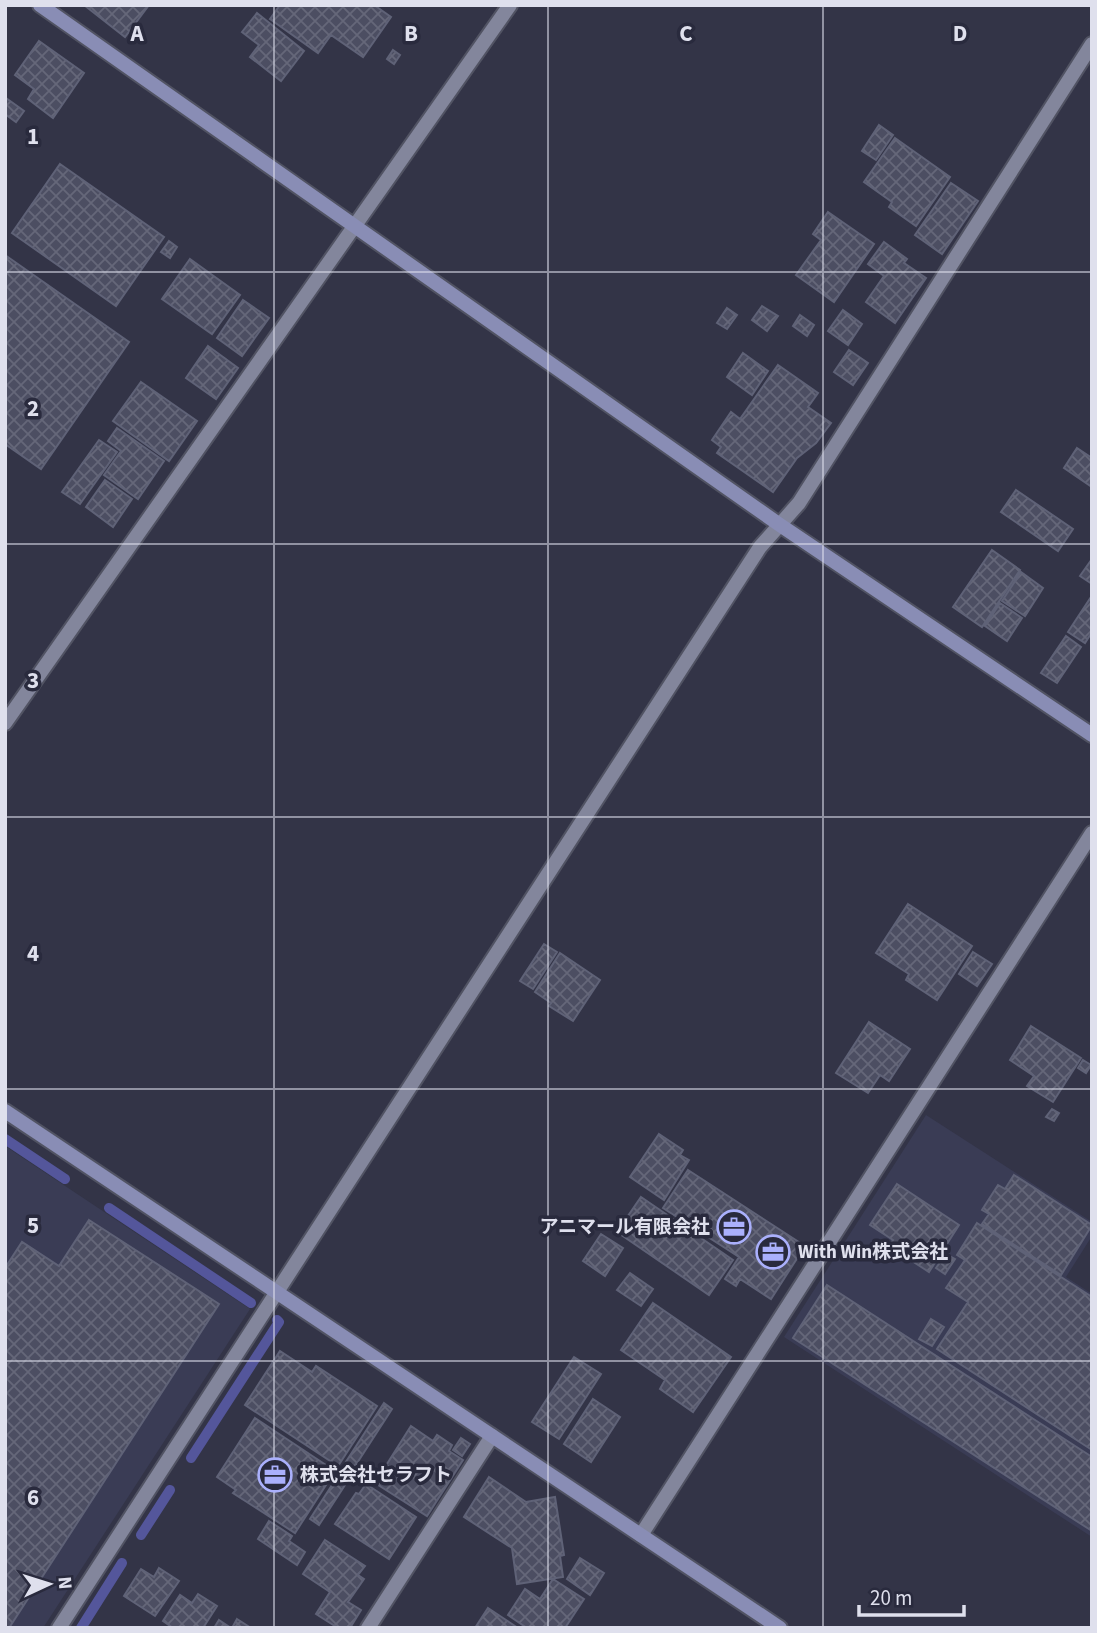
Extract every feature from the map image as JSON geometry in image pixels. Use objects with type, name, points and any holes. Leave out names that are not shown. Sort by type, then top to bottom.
[{"type":"street","points":[[40,5],[780,525],[1092,736]]},
{"type":"street","points":[[5,723],[510,5]]},
{"type":"street","points":[[59,1628],[760,547],[799,503],[1092,44]]},
{"type":"street","points":[[641,1535],[1092,833]]},
{"type":"street","points":[[5,1111],[780,1628]]},
{"type":"street","points":[[368,1628],[492,1436]]},
{"type":"shaded area","points":[[926,1115],[1092,1222],[1092,1236],[1066,1277],[1092,1294],[1092,1537],[784,1337]]},
{"type":"shaded area","points":[[5,1146],[250,1309],[43,1628],[5,1628]]},
{"type":"building","points":[[84,5],[149,5],[125,37]]},
{"type":"building","points":[[280,5],[374,5],[391,17],[363,57],[331,35],[318,53],[270,19]]},
{"type":"building","points":[[257,13],[304,51],[281,81],[250,57],[259,45],[242,32]]},
{"type":"building","points":[[39,41],[84,73],[53,118],[28,99],[34,89],[15,75]]},
{"type":"building","points":[[393,50],[400,55],[394,64],[387,59]]},
{"type":"building","points":[[6,98],[24,111],[16,122],[5,114]]},
{"type":"building","points":[[879,125],[893,135],[876,160],[862,151]]},
{"type":"building","points":[[895,138],[950,177],[916,226],[889,207],[892,202],[864,182]]},
{"type":"building","points":[[60,164],[164,237],[116,306],[12,233]]},
{"type":"building","points":[[951,183],[978,201],[942,254],[915,235]]},
{"type":"building","points":[[828,212],[874,244],[834,302],[796,275],[821,240],[813,234]]},
{"type":"building","points":[[169,241],[177,247],[170,258],[161,252]]},
{"type":"building","points":[[884,242],[907,259],[904,263],[926,278],[895,323],[866,302],[884,276],[868,264]]},
{"type":"building","points":[[5,255],[129,342],[41,469],[5,444]]},
{"type":"building","points":[[190,259],[240,295],[212,334],[162,299]]},
{"type":"building","points":[[243,300],[269,318],[242,356],[217,338]]},
{"type":"building","points":[[762,306],[778,316],[767,331],[752,320]]},
{"type":"building","points":[[727,308],[737,315],[727,329],[717,323]]},
{"type":"building","points":[[843,310],[862,324],[848,345],[828,331]]},
{"type":"building","points":[[800,315],[814,325],[807,336],[793,326]]},
{"type":"building","points":[[208,346],[238,368],[216,399],[186,378]]},
{"type":"building","points":[[849,350],[868,363],[853,385],[834,372]]},
{"type":"building","points":[[743,353],[768,371],[752,395],[727,377]]},
{"type":"building","points":[[778,365],[818,393],[808,407],[831,423],[816,443],[797,458],[773,492],[717,453],[721,447],[712,440],[731,412],[740,419]]},
{"type":"building","points":[[141,382],[197,421],[169,461],[113,421]]},
{"type":"building","points":[[117,428],[164,461],[138,499],[104,475],[121,451],[108,441]]},
{"type":"building","points":[[99,440],[117,452],[80,504],[62,492]]},
{"type":"building","points":[[1077,448],[1092,458],[1092,487],[1064,468]]},
{"type":"building","points":[[105,480],[132,499],[113,527],[86,507]]},
{"type":"building","points":[[1016,490],[1073,529],[1058,551],[1001,512]]},
{"type":"building","points":[[992,550],[1020,570],[982,627],[953,607]]},
{"type":"building","points":[[1092,559],[1092,584],[1080,576]]},
{"type":"building","points":[[1021,572],[1043,588],[1025,616],[1002,601]]},
{"type":"building","points":[[1091,597],[1092,632],[1085,643],[1068,632]]},
{"type":"building","points":[[1000,603],[1022,618],[1007,641],[985,626]]},
{"type":"building","points":[[1066,636],[1081,647],[1057,683],[1041,673]]},
{"type":"building","points":[[908,904],[972,946],[937,1000],[906,980],[909,974],[876,953]]},
{"type":"building","points":[[544,944],[557,952],[533,989],[520,981]]},
{"type":"building","points":[[973,952],[992,964],[977,986],[959,974]]},
{"type":"building","points":[[560,953],[600,980],[573,1021],[549,1006],[551,1003],[535,992]]},
{"type":"building","points":[[869,1022],[910,1049],[889,1081],[880,1075],[868,1093],[836,1073]]},
{"type":"building","points":[[1031,1026],[1081,1058],[1053,1102],[1027,1086],[1034,1076],[1010,1060]]},
{"type":"building","points":[[1083,1060],[1091,1065],[1086,1073],[1078,1068]]},
{"type":"building","points":[[1052,1109],[1059,1113],[1054,1121],[1046,1117]]},
{"type":"building","points":[[659,1134],[683,1150],[680,1155],[689,1160],[664,1200],[630,1177]]},
{"type":"building","points":[[688,1170],[805,1246],[771,1299],[740,1279],[736,1286],[725,1279],[739,1257],[663,1208]]},
{"type":"building","points":[[1014,1175],[1092,1225],[1061,1275],[982,1224],[989,1214],[982,1210],[998,1185],[1005,1189]]},
{"type":"building","points":[[897,1184],[959,1225],[929,1272],[889,1246],[893,1240],[870,1225]]},
{"type":"building","points":[[641,1197],[733,1260],[709,1295],[617,1232]]},
{"type":"building","points":[[89,1220],[219,1304],[9,1628],[5,1628],[5,1268],[22,1242],[59,1266]]},
{"type":"building","points":[[977,1223],[1092,1297],[1092,1450],[937,1349],[968,1302],[946,1288],[965,1260],[957,1255]]},
{"type":"building","points":[[601,1234],[623,1248],[605,1276],[583,1261]]},
{"type":"building","points":[[946,1254],[955,1259],[945,1274],[936,1268]]},
{"type":"building","points":[[630,1273],[653,1289],[641,1306],[617,1290]]},
{"type":"building","points":[[827,1285],[1092,1457],[1092,1531],[793,1338]]},
{"type":"building","points":[[653,1303],[731,1357],[693,1412],[660,1389],[665,1380],[621,1350]]},
{"type":"building","points":[[931,1319],[944,1327],[932,1346],[919,1339]]},
{"type":"building","points":[[280,1351],[312,1372],[316,1366],[377,1406],[338,1466],[245,1405]]},
{"type":"building","points":[[574,1357],[601,1374],[559,1439],[532,1422]]},
{"type":"building","points":[[593,1399],[620,1417],[591,1462],[564,1444]]},
{"type":"building","points":[[384,1403],[392,1409],[348,1477],[340,1471]]},
{"type":"building","points":[[255,1418],[335,1471],[295,1533],[233,1493],[236,1490],[217,1477]]},
{"type":"building","points":[[411,1426],[433,1441],[437,1435],[452,1445],[449,1451],[463,1460],[427,1516],[375,1483]]},
{"type":"building","points":[[461,1438],[470,1444],[462,1456],[453,1450]]},
{"type":"building","points":[[489,1477],[526,1502],[555,1497],[564,1555],[560,1556],[563,1577],[517,1584],[512,1548],[464,1517]]},
{"type":"building","points":[[336,1479],[345,1485],[319,1525],[310,1519]]},
{"type":"building","points":[[366,1484],[416,1517],[389,1559],[335,1524],[356,1493],[359,1494]]},
{"type":"building","points":[[269,1521],[292,1536],[289,1541],[305,1552],[297,1565],[258,1539]]},
{"type":"building","points":[[325,1540],[365,1566],[358,1575],[364,1579],[348,1602],[361,1610],[350,1628],[338,1628],[316,1614],[330,1592],[303,1574]]},
{"type":"building","points":[[580,1558],[604,1573],[590,1595],[567,1579]]},
{"type":"building","points":[[159,1568],[179,1581],[155,1616],[124,1596],[141,1569],[154,1577]]},
{"type":"building","points":[[553,1579],[584,1599],[565,1628],[527,1628],[508,1615],[525,1589],[540,1599]]},
{"type":"building","points":[[198,1594],[217,1606],[203,1628],[173,1628],[163,1621],[180,1595],[192,1603]]},
{"type":"building","points":[[488,1608],[518,1628],[475,1628]]},
{"type":"building","points":[[237,1619],[251,1628],[232,1628]]},
{"type":"building","points":[[219,1620],[231,1628],[214,1628]]},
{"type":"waterway","points":[[5,1139],[65,1179]]},
{"type":"waterway","points":[[109,1208],[251,1303]]},
{"type":"waterway","points":[[191,1458],[279,1322],[277,1320]]},
{"type":"waterway","points":[[141,1535],[170,1490]]},
{"type":"waterway","points":[[81,1628],[122,1563]]},
{"type":"place","name":"アニマール有限会社","points":[[734,1227]]},
{"type":"place","name":"With Win株式会社","points":[[773,1252]]},
{"type":"place","name":"株式会社セラフト","points":[[275,1475]]}]
